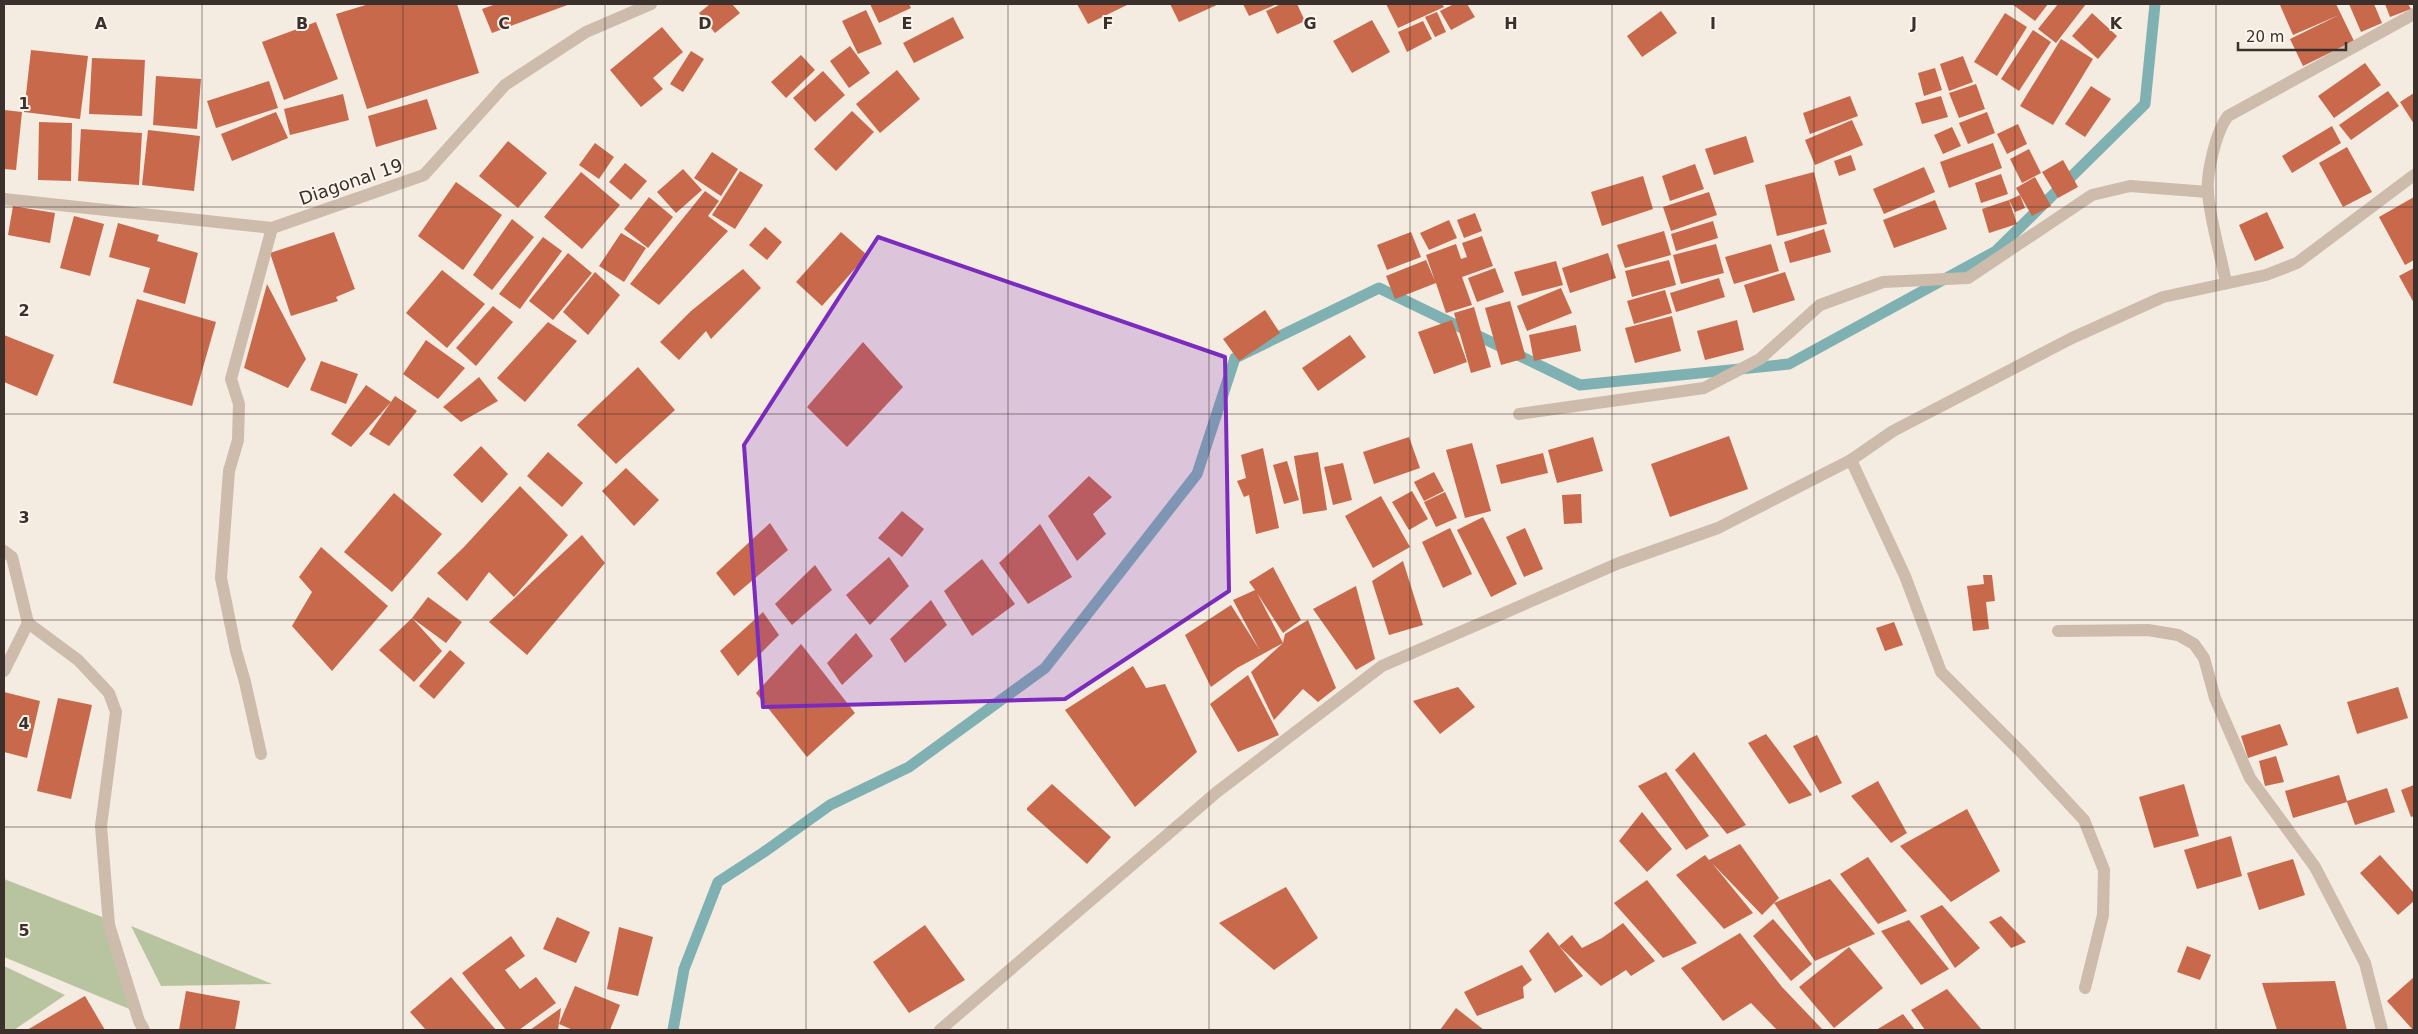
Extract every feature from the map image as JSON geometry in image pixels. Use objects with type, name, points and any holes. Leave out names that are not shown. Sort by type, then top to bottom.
[{"type":"street","name":"Diagonal 19","points":[[4,199],[272,228],[424,175],[505,85],[586,32],[651,4]]},
{"type":"street","points":[[2226,282],[2208,192],[2216,138],[2221,124],[2228,116],[2414,14]]},
{"type":"street","points":[[940,1030],[1218,792],[1382,666],[1619,564],[1718,528],[1851,460],[1893,431],[2072,338],[2163,297],[2226,282],[2266,275],[2296,263],[2414,175]]},
{"type":"street","points":[[1519,414],[1704,388],[1760,359],[1820,305],[1883,282],[1968,278],[2092,195],[2130,186],[2208,192]]},
{"type":"street","points":[[261,754],[236,651],[221,578],[229,471],[238,440],[239,404],[232,379],[272,228]]},
{"type":"street","points":[[1851,460],[1905,576],[1940,672],[2020,752],[2084,820],[2104,870],[2103,915],[2085,988]]},
{"type":"street","points":[[4,551],[12,557],[28,623],[78,660],[109,693],[116,712],[101,826],[109,925],[139,1021],[144,1030]]},
{"type":"street","points":[[4,671],[28,623]]},
{"type":"street","points":[[2058,630],[2148,630],[2178,635],[2194,644],[2204,658],[2215,698],[2250,778],[2315,867],[2366,962],[2382,1030]]},
{"type":"highlighted area","points":[[878,237],[1225,357],[1229,591],[1065,699],[763,707],[744,445]]},
{"type":"green space","points":[[4,879],[102,917],[139,1013],[4,957]]},
{"type":"green space","points":[[131,926],[272,984],[161,986]]},
{"type":"green space","points":[[4,966],[65,995],[14,1030],[4,1030]]},
{"type":"building","points":[[369,4],[457,4],[479,73],[367,109],[336,14]]},
{"type":"building","points":[[496,4],[570,4],[492,33],[482,9]]},
{"type":"building","points":[[710,4],[732,4],[740,13],[715,33],[699,13]]},
{"type":"building","points":[[870,4],[909,4],[911,8],[879,23]]},
{"type":"building","points":[[1077,4],[1129,4],[1088,24]]},
{"type":"building","points":[[1170,4],[1219,4],[1179,22]]},
{"type":"building","points":[[1243,4],[1277,4],[1249,16]]},
{"type":"building","points":[[1281,4],[1297,4],[1305,21],[1277,34],[1266,11]]},
{"type":"building","points":[[1386,4],[1442,4],[1444,7],[1398,28]]},
{"type":"building","points":[[1454,4],[1467,4],[1475,17],[1451,30],[1440,11]]},
{"type":"building","points":[[2012,4],[2048,4],[2035,21]]},
{"type":"building","points":[[2058,4],[2086,4],[2056,43],[2038,29]]},
{"type":"building","points":[[2336,4],[2354,41],[2303,66],[2290,39],[2339,15],[2293,35],[2280,5]]},
{"type":"building","points":[[2349,4],[2374,4],[2382,23],[2361,32]]},
{"type":"building","points":[[2385,4],[2408,4],[2411,9],[2390,17]]},
{"type":"building","points":[[866,10],[882,44],[858,54],[842,21]]},
{"type":"building","points":[[1661,11],[1677,33],[1642,57],[1627,36]]},
{"type":"building","points":[[1437,12],[1446,32],[1435,37],[1425,17]]},
{"type":"building","points":[[2005,13],[2027,27],[1997,76],[1974,62]]},
{"type":"building","points":[[2092,13],[2117,36],[2098,59],[2072,36]]},
{"type":"building","points":[[953,17],[964,38],[914,63],[903,43]]},
{"type":"building","points":[[1372,20],[1390,52],[1352,73],[1333,41]]},
{"type":"building","points":[[1423,21],[1432,39],[1407,52],[1398,32]]},
{"type":"building","points":[[316,22],[338,79],[284,100],[262,42]]},
{"type":"building","points":[[662,27],[683,52],[653,78],[663,89],[641,107],[610,70]]},
{"type":"building","points":[[2033,30],[2051,42],[2019,91],[2001,79]]},
{"type":"building","points":[[2061,39],[2093,59],[2053,125],[2020,106]]},
{"type":"building","points":[[850,46],[870,73],[849,88],[830,61]]},
{"type":"building","points":[[31,50],[88,56],[80,119],[24,112]]},
{"type":"building","points":[[691,51],[704,59],[683,92],[670,84]]},
{"type":"building","points":[[801,55],[815,70],[786,98],[771,82]]},
{"type":"building","points":[[1963,56],[1973,82],[1949,91],[1940,64]]},
{"type":"building","points":[[92,58],[145,60],[142,116],[89,114]]},
{"type":"building","points":[[2365,63],[2381,85],[2334,118],[2318,96]]},
{"type":"building","points":[[1935,68],[1942,90],[1924,96],[1918,73]]},
{"type":"building","points":[[897,70],[920,99],[880,133],[856,104]]},
{"type":"building","points":[[823,71],[845,95],[815,122],[793,98]]},
{"type":"building","points":[[156,76],[201,79],[197,129],[153,125]]},
{"type":"building","points":[[269,81],[278,108],[216,128],[207,101]]},
{"type":"building","points":[[1976,84],[1985,109],[1959,118],[1949,93]]},
{"type":"building","points":[[2091,86],[2111,99],[2085,137],[2065,124]]},
{"type":"building","points":[[2388,91],[2399,106],[2351,140],[2339,125]]},
{"type":"building","points":[[2414,93],[2414,124],[2400,102]]},
{"type":"building","points":[[343,94],[349,120],[290,135],[284,109]]},
{"type":"building","points":[[1850,96],[1858,116],[1810,134],[1803,113]]},
{"type":"building","points":[[1941,96],[1948,117],[1922,124],[1915,103]]},
{"type":"building","points":[[427,99],[437,129],[376,147],[368,116]]},
{"type":"building","points":[[4,110],[22,112],[16,170],[4,169]]},
{"type":"building","points":[[852,111],[874,132],[836,171],[814,149]]},
{"type":"building","points":[[276,112],[288,138],[232,161],[221,134]]},
{"type":"building","points":[[1987,112],[1995,133],[1968,144],[1959,123]]},
{"type":"building","points":[[1852,120],[1863,145],[1815,165],[1805,140]]},
{"type":"building","points":[[39,122],[72,123],[71,181],[38,180]]},
{"type":"building","points":[[2018,124],[2027,144],[2007,154],[1997,134]]},
{"type":"building","points":[[2332,126],[2341,143],[2292,173],[2282,156]]},
{"type":"building","points":[[1952,127],[1961,146],[1943,154],[1934,135]]},
{"type":"building","points":[[81,129],[142,133],[139,185],[78,181]]},
{"type":"building","points":[[148,130],[200,136],[194,191],[142,185]]},
{"type":"building","points":[[1746,136],[1754,162],[1714,175],[1705,149]]},
{"type":"building","points":[[508,141],[547,173],[518,208],[479,176]]},
{"type":"building","points":[[595,143],[614,157],[599,179],[579,165]]},
{"type":"building","points":[[1993,143],[2002,168],[1949,188],[1940,162]]},
{"type":"building","points":[[2347,147],[2372,192],[2343,207],[2319,163]]},
{"type":"building","points":[[2029,149],[2041,173],[2022,183],[2010,159]]},
{"type":"building","points":[[712,152],[738,169],[721,196],[694,178]]},
{"type":"building","points":[[1851,155],[1856,170],[1839,176],[1834,161]]},
{"type":"building","points":[[2063,160],[2078,187],[2058,198],[2042,172]]},
{"type":"building","points":[[625,163],[647,181],[631,200],[609,182]]},
{"type":"building","points":[[1695,164],[1704,189],[1670,201],[1662,176]]},
{"type":"building","points":[[1924,167],[1935,192],[1884,214],[1873,189]]},
{"type":"building","points":[[683,169],[702,190],[676,213],[657,192]]},
{"type":"building","points":[[740,171],[763,185],[735,229],[712,215]]},
{"type":"building","points":[[581,172],[620,205],[582,249],[544,217]]},
{"type":"building","points":[[1814,172],[1827,224],[1777,236],[1765,185]]},
{"type":"building","points":[[2001,174],[2008,194],[1981,203],[1975,183]]},
{"type":"building","points":[[1643,176],[1653,209],[1602,226],[1591,192]]},
{"type":"building","points":[[2035,177],[2051,206],[2032,216],[2016,188]]},
{"type":"building","points":[[456,182],[502,215],[463,270],[418,236]]},
{"type":"building","points":[[705,191],[719,201],[708,216],[728,231],[659,305],[630,284]]},
{"type":"building","points":[[1709,192],[1717,215],[1671,231],[1663,207]]},
{"type":"building","points":[[2020,195],[2025,208],[2015,212],[2009,200]]},
{"type":"building","points":[[649,197],[673,217],[648,248],[624,229]]},
{"type":"building","points":[[2414,197],[2414,260],[2405,265],[2379,217]]},
{"type":"building","points":[[1935,200],[1947,229],[1894,248],[1883,220]]},
{"type":"building","points":[[2009,200],[2017,224],[1989,233],[1982,209]]},
{"type":"building","points":[[13,206],[55,213],[50,243],[8,235]]},
{"type":"building","points":[[2267,212],[2284,248],[2255,261],[2239,225]]},
{"type":"building","points":[[1475,213],[1482,231],[1464,238],[1457,220]]},
{"type":"building","points":[[74,216],[104,224],[90,276],[60,268]]},
{"type":"building","points":[[512,219],[534,237],[492,290],[473,275]]},
{"type":"building","points":[[1449,220],[1457,238],[1429,250],[1420,233]]},
{"type":"building","points":[[1713,221],[1718,238],[1676,251],[1671,234]]},
{"type":"building","points":[[118,223],[159,235],[157,241],[198,253],[185,304],[143,292],[150,268],[109,257]]},
{"type":"building","points":[[765,227],[782,242],[767,260],[749,245]]},
{"type":"building","points":[[1824,229],[1831,252],[1790,263],[1784,242]]},
{"type":"building","points":[[1664,231],[1671,255],[1625,268],[1617,245]]},
{"type":"building","points":[[334,232],[355,289],[336,297],[338,301],[291,316],[270,253]]},
{"type":"building","points":[[841,232],[867,255],[822,306],[796,282]]},
{"type":"building","points":[[1411,232],[1421,257],[1387,270],[1377,245]]},
{"type":"building","points":[[621,233],[646,248],[624,282],[599,266]]},
{"type":"building","points":[[1482,236],[1493,266],[1462,277],[1472,305],[1446,313],[1436,283],[1395,299],[1386,276],[1426,260],[1435,281],[1426,255],[1456,244],[1461,259],[1467,257],[1462,243]]},
{"type":"building","points":[[543,237],[562,251],[520,309],[499,294]]},
{"type":"building","points":[[1716,244],[1724,273],[1681,284],[1673,255]]},
{"type":"building","points":[[1771,244],[1779,271],[1734,284],[1725,257]]},
{"type":"building","points":[[568,253],[592,273],[553,320],[529,301]]},
{"type":"building","points":[[1608,253],[1616,278],[1570,293],[1562,268]]},
{"type":"building","points":[[1669,260],[1676,285],[1632,297],[1625,271]]},
{"type":"building","points":[[1556,261],[1563,285],[1522,296],[1514,272]]},
{"type":"building","points":[[1495,268],[1504,292],[1477,302],[1468,278]]},
{"type":"building","points":[[2414,268],[2414,303],[2399,276]]},
{"type":"building","points":[[743,269],[761,288],[711,339],[706,331],[679,360],[660,342],[691,311]]},
{"type":"building","points":[[442,270],[485,304],[447,348],[406,313]]},
{"type":"building","points":[[595,272],[620,295],[588,335],[563,312]]},
{"type":"building","points":[[1785,272],[1795,300],[1753,313],[1744,285]]},
{"type":"building","points":[[1719,278],[1725,297],[1676,312],[1670,293]]},
{"type":"building","points":[[267,284],[306,359],[288,388],[244,368]]},
{"type":"building","points":[[1561,288],[1572,313],[1527,331],[1517,306]]},
{"type":"building","points":[[1665,290],[1672,313],[1634,324],[1627,301]]},
{"type":"building","points":[[137,299],[216,322],[192,406],[113,383]]},
{"type":"building","points":[[1510,301],[1526,358],[1501,365],[1485,308]]},
{"type":"building","points":[[493,306],[513,322],[476,366],[456,348]]},
{"type":"building","points":[[1474,307],[1491,367],[1471,373],[1454,313]]},
{"type":"building","points":[[1265,310],[1280,333],[1239,361],[1223,339]]},
{"type":"building","points":[[1672,316],[1681,351],[1635,363],[1625,328]]},
{"type":"building","points":[[1452,320],[1467,362],[1434,374],[1418,332]]},
{"type":"building","points":[[1737,320],[1744,350],[1705,360],[1697,331]]},
{"type":"building","points":[[548,322],[577,341],[525,402],[497,378]]},
{"type":"building","points":[[1576,325],[1581,351],[1534,361],[1529,335]]},
{"type":"building","points":[[4,335],[54,355],[37,396],[4,382]]},
{"type":"building","points":[[1350,335],[1366,357],[1318,391],[1302,368]]},
{"type":"building","points":[[426,340],[465,368],[438,399],[403,374]]},
{"type":"building","points":[[863,342],[903,387],[847,447],[807,407]]},
{"type":"building","points":[[321,361],[358,374],[346,404],[310,390]]},
{"type":"building","points":[[638,367],[675,410],[616,464],[577,425]]},
{"type":"building","points":[[479,377],[498,401],[461,422],[443,407]]},
{"type":"building","points":[[366,385],[391,402],[351,447],[331,434]]},
{"type":"building","points":[[395,396],[417,411],[389,446],[369,434]]},
{"type":"building","points":[[1729,436],[1748,489],[1670,517],[1651,464]]},
{"type":"building","points":[[1409,437],[1420,468],[1374,484],[1363,452]]},
{"type":"building","points":[[1593,437],[1603,471],[1557,483],[1548,450]]},
{"type":"building","points":[[1472,443],[1491,511],[1465,518],[1446,450]]},
{"type":"building","points":[[481,446],[508,474],[482,503],[453,475]]},
{"type":"building","points":[[1263,448],[1279,528],[1256,534],[1249,495],[1244,497],[1237,481],[1246,478],[1241,455]]},
{"type":"building","points":[[548,452],[583,483],[562,507],[527,476]]},
{"type":"building","points":[[1318,452],[1327,510],[1303,514],[1294,456]]},
{"type":"building","points":[[1543,453],[1548,473],[1501,484],[1496,465]]},
{"type":"building","points":[[1287,461],[1299,500],[1284,504],[1273,465]]},
{"type":"building","points":[[1343,463],[1352,500],[1333,505],[1324,467]]},
{"type":"building","points":[[626,468],[659,500],[634,526],[602,491]]},
{"type":"building","points":[[1434,472],[1444,491],[1424,501],[1414,482]]},
{"type":"building","points":[[1089,476],[1112,497],[1093,514],[1106,534],[1077,561],[1048,516]]},
{"type":"building","points":[[520,486],[568,535],[514,597],[489,572],[467,601],[437,573],[464,547]]},
{"type":"building","points":[[1412,491],[1428,519],[1409,530],[1392,502]]},
{"type":"building","points":[[1445,492],[1457,518],[1436,527],[1424,502]]},
{"type":"building","points":[[394,493],[442,534],[392,592],[344,552]]},
{"type":"building","points":[[1581,494],[1582,523],[1564,524],[1562,495]]},
{"type":"building","points":[[1381,496],[1410,547],[1373,568],[1345,516]]},
{"type":"building","points":[[902,511],[924,529],[902,557],[878,538]]},
{"type":"building","points":[[1483,517],[1517,584],[1491,597],[1457,530]]},
{"type":"building","points":[[770,523],[788,550],[734,596],[716,573]]},
{"type":"building","points":[[1040,524],[1072,577],[1028,604],[999,563]]},
{"type":"building","points":[[1450,528],[1472,574],[1443,588],[1422,542]]},
{"type":"building","points":[[1525,528],[1543,569],[1524,577],[1506,537]]},
{"type":"building","points":[[582,535],[605,563],[527,655],[489,622]]},
{"type":"building","points":[[321,547],[388,606],[332,671],[292,626],[312,592],[299,577]]},
{"type":"building","points":[[889,557],[909,586],[870,625],[846,595]]},
{"type":"building","points":[[982,559],[1015,604],[972,636],[944,591]]},
{"type":"building","points":[[1403,561],[1423,625],[1389,635],[1372,581]]},
{"type":"building","points":[[815,565],[832,590],[792,625],[775,604]]},
{"type":"building","points":[[1273,567],[1301,620],[1283,633],[1257,593],[1283,643],[1237,668],[1211,687],[1185,635],[1231,605],[1259,649],[1233,600],[1255,590],[1249,582]]},
{"type":"building","points":[[1983,575],[1992,575],[1995,601],[1986,602],[1989,629],[1973,631],[1967,586],[1984,584]]},
{"type":"building","points":[[1356,586],[1375,659],[1356,670],[1313,609]]},
{"type":"building","points":[[428,597],[462,622],[446,643],[412,618]]},
{"type":"building","points":[[931,600],[947,625],[905,663],[890,639]]},
{"type":"building","points":[[763,612],[779,635],[738,676],[720,651]]},
{"type":"building","points":[[412,618],[442,651],[414,682],[379,650]]},
{"type":"building","points":[[1308,620],[1336,688],[1318,702],[1303,689],[1274,720],[1251,672],[1283,643],[1285,634]]},
{"type":"building","points":[[1894,622],[1903,645],[1885,651],[1876,628]]},
{"type":"building","points":[[856,633],[873,656],[842,685],[827,663]]},
{"type":"building","points":[[801,644],[855,713],[807,757],[756,693]]},
{"type":"building","points":[[450,650],[465,663],[434,699],[419,686]]},
{"type":"building","points":[[1133,666],[1146,688],[1165,684],[1197,752],[1135,807],[1065,710]]},
{"type":"building","points":[[1248,675],[1279,735],[1238,752],[1210,704]]},
{"type":"building","points":[[1458,687],[1475,707],[1440,734],[1413,701]]},
{"type":"building","points":[[2398,687],[2408,718],[2357,734],[2347,702]]},
{"type":"building","points":[[4,692],[40,701],[27,758],[4,752]]},
{"type":"building","points":[[58,698],[92,705],[71,799],[37,791]]},
{"type":"building","points":[[2280,724],[2288,745],[2248,758],[2241,736]]},
{"type":"building","points":[[1766,734],[1812,795],[1789,804],[1748,743]]},
{"type":"building","points":[[1817,735],[1842,783],[1820,793],[1793,746]]},
{"type":"building","points":[[1694,752],[1746,825],[1727,834],[1675,770]]},
{"type":"building","points":[[2276,756],[2284,782],[2265,786],[2259,761]]},
{"type":"building","points":[[1666,772],[1709,836],[1686,850],[1638,786]]},
{"type":"building","points":[[2339,775],[2347,801],[2387,788],[2395,812],[2355,825],[2347,802],[2293,818],[2285,791]]},
{"type":"building","points":[[1878,781],[1907,833],[1891,843],[1851,796]]},
{"type":"building","points":[[1052,784],[1111,837],[1087,864],[1027,810]]},
{"type":"building","points":[[2184,784],[2199,836],[2154,848],[2139,797]]},
{"type":"building","points":[[2414,785],[2414,816],[2411,817],[2401,790]]},
{"type":"building","points":[[1967,809],[2000,871],[1951,902],[1900,846]]},
{"type":"building","points":[[1642,812],[1672,849],[1647,872],[1619,841]]},
{"type":"building","points":[[2231,836],[2242,876],[2197,889],[2184,850]]},
{"type":"building","points":[[1740,844],[1779,898],[1762,915],[1712,863],[1753,913],[1724,929],[1676,875],[1705,855],[1709,860]]},
{"type":"building","points":[[2380,855],[2414,893],[2414,901],[2398,915],[2360,873]]},
{"type":"building","points":[[1868,857],[1907,911],[1878,924],[1840,874]]},
{"type":"building","points":[[2293,859],[2305,895],[2259,910],[2247,873]]},
{"type":"building","points":[[1830,879],[1875,934],[1815,961],[1774,903]]},
{"type":"building","points":[[1647,880],[1697,943],[1663,958],[1614,903]]},
{"type":"building","points":[[1286,887],[1318,938],[1274,970],[1219,923]]},
{"type":"building","points":[[1942,905],[1980,948],[1955,968],[1920,916]]},
{"type":"building","points":[[2001,916],[2026,942],[2011,948],[1989,922]]},
{"type":"building","points":[[557,917],[590,932],[576,963],[543,949]]},
{"type":"building","points":[[1773,919],[1812,964],[1791,981],[1753,936]]},
{"type":"building","points":[[1909,920],[1949,969],[1921,985],[1881,931]]},
{"type":"building","points":[[1623,923],[1655,961],[1631,976],[1626,970],[1601,986],[1559,946],[1572,935],[1582,948],[1602,938]]},
{"type":"building","points":[[925,925],[965,980],[909,1013],[873,962]]},
{"type":"building","points":[[619,927],[653,937],[638,996],[607,989]]},
{"type":"building","points":[[1548,932],[1583,976],[1555,993],[1529,951]]},
{"type":"building","points":[[1740,933],[1782,987],[1823,1030],[1777,1030],[1751,1003],[1723,1021],[1681,968]]},
{"type":"building","points":[[511,936],[525,956],[505,970],[520,989],[536,977],[556,1003],[519,1030],[506,1030],[462,973]]},
{"type":"building","points":[[2187,946],[2211,955],[2200,980],[2177,972]]},
{"type":"building","points":[[1849,947],[1883,988],[1834,1028],[1799,987]]},
{"type":"building","points":[[1522,965],[1532,980],[1523,987],[1524,998],[1477,1016],[1464,992]]},
{"type":"building","points":[[451,977],[496,1030],[426,1030],[410,1012]]},
{"type":"building","points":[[2414,977],[2414,1030],[2413,1030],[2387,1001]]},
{"type":"building","points":[[2335,981],[2347,1030],[2277,1030],[2262,983]]},
{"type":"building","points":[[575,986],[620,1005],[610,1030],[573,1030],[559,1024]]},
{"type":"building","points":[[1947,989],[1982,1030],[1925,1030],[1911,1010]]},
{"type":"building","points":[[186,991],[240,1001],[235,1030],[179,1030]]},
{"type":"building","points":[[85,996],[105,1030],[27,1030]]},
{"type":"building","points":[[561,1008],[558,1030],[530,1030]]},
{"type":"building","points":[[1456,1008],[1484,1030],[1440,1030]]},
{"type":"building","points":[[1903,1014],[1915,1030],[1876,1030]]},
{"type":"waterway","points":[[673,1030],[684,969],[718,882],[830,805],[909,767],[1045,668],[1197,474],[1235,358],[1379,288],[1580,385],[1789,364],[1996,251],[2145,104],[2155,4]]}]
